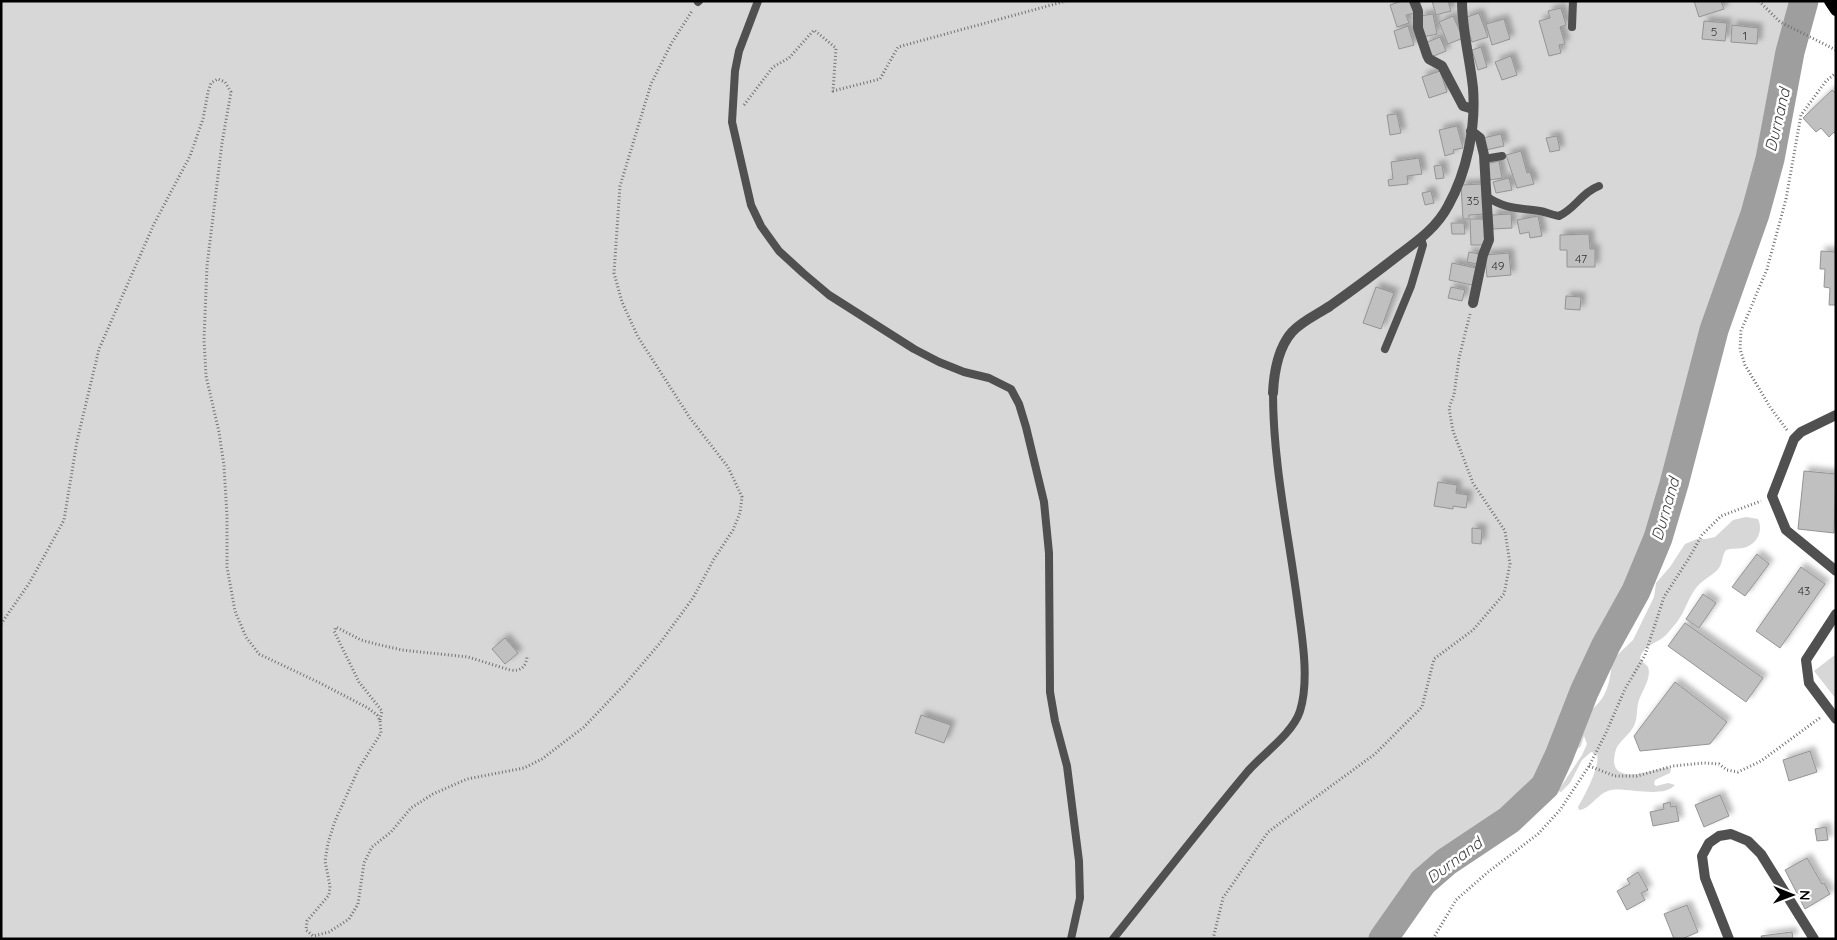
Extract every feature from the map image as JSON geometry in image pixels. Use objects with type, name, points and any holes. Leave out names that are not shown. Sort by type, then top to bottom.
[{"type":"street","points":[[1414,1],[1418,11],[1418,28],[1429,59],[1442,66],[1463,106],[1473,109]]},
{"type":"street","points":[[1273,392],[1277,362],[1292,332],[1422,238],[1442,218],[1453,196],[1464,164],[1471,131],[1473,109],[1473,88],[1463,24],[1462,1]]},
{"type":"street","points":[[1471,131],[1480,138],[1484,159],[1489,240],[1483,255],[1473,303]]},
{"type":"street","points":[[1836,415],[1801,432],[1794,439],[1772,496],[1786,530],[1836,571]]},
{"type":"street","points":[[1833,715],[1809,683],[1806,660],[1836,614]]},
{"type":"street","points":[[1728,939],[1705,878],[1702,856],[1709,843],[1719,836],[1731,834],[1748,841],[1761,854],[1814,939]]},
{"type":"lane","points":[[758,1],[739,51],[735,71],[732,122],[751,205],[761,226],[779,251],[802,274],[829,295],[914,349],[939,362],[964,372],[989,378],[1012,389],[1019,404],[1044,502],[1049,553],[1050,692],[1055,721],[1067,766],[1079,861],[1080,898],[1071,939]]},
{"type":"lane","points":[[1572,27],[1573,1]]},
{"type":"lane","points":[[1484,159],[1502,156]]},
{"type":"lane","points":[[1486,196],[1494,202],[1511,207],[1542,211],[1559,216],[1570,209],[1587,192],[1599,186]]},
{"type":"lane","points":[[1385,349],[1411,286],[1424,244],[1422,238]]},
{"type":"lane","points":[[1113,939],[1211,816],[1251,768],[1283,735],[1300,712],[1304,654],[1277,461],[1273,392]]},
{"type":"path","points":[[732,122],[773,67],[789,58],[814,30],[836,48],[833,91],[880,79],[898,47],[1066,1]]},
{"type":"path","points":[[1759,1],[1780,22],[1836,50]]},
{"type":"path","points":[[527,655],[524,667],[517,671],[510,670],[468,657],[402,650],[361,640],[336,627],[334,631],[359,682],[382,710],[380,721],[381,733],[359,768],[335,821],[325,861],[330,886],[329,895],[307,921],[306,930],[313,936],[329,932],[349,920],[358,904],[364,863],[372,847],[391,832],[411,808],[433,794],[467,779],[524,768],[542,759],[584,727],[626,683],[660,643],[693,598],[714,559],[733,530],[740,513],[742,497],[739,489],[728,466],[690,418],[638,337],[622,302],[614,273],[620,186],[636,132],[651,84],[671,44],[698,2]]},
{"type":"path","points":[[1794,439],[1751,377],[1740,349],[1740,331],[1767,269],[1786,200],[1801,116],[1826,82],[1836,73]]},
{"type":"path","points":[[1,624],[30,582],[64,520],[77,441],[99,349],[127,289],[140,253],[190,156],[203,119],[211,83],[218,80],[225,82],[231,92],[222,143],[207,266],[204,339],[206,376],[219,432],[224,466],[227,516],[226,567],[235,611],[246,637],[259,654],[368,708],[377,715],[380,721]]},
{"type":"path","points":[[1213,939],[1223,898],[1268,832],[1375,754],[1422,707],[1434,659],[1473,630],[1504,594],[1510,564],[1505,531],[1473,483],[1453,431],[1449,408],[1454,395],[1459,358],[1473,303]]},
{"type":"path","points":[[1433,939],[1456,900],[1488,872],[1538,834],[1560,810],[1589,766],[1625,689],[1645,655],[1664,597],[1702,535],[1721,516],[1755,505],[1772,496]]},
{"type":"path","points":[[1589,766],[1615,776],[1637,776],[1673,766],[1704,763],[1719,764],[1727,770],[1738,772],[1761,761],[1833,715]]},
{"type":"shaded area","points":[[1,1],[1802,1],[1803,3],[1801,10],[1798,11],[1777,89],[1774,148],[1739,285],[1714,323],[1666,554],[1606,652],[1590,711],[1601,700],[1607,689],[1612,660],[1633,640],[1654,597],[1656,583],[1670,567],[1685,544],[1697,539],[1715,537],[1733,520],[1746,517],[1758,519],[1760,529],[1755,541],[1743,548],[1726,550],[1719,568],[1696,588],[1676,624],[1667,634],[1647,647],[1640,659],[1648,667],[1648,679],[1639,700],[1634,726],[1617,747],[1614,762],[1616,769],[1622,773],[1629,774],[1668,767],[1671,769],[1670,773],[1655,780],[1654,784],[1656,786],[1668,783],[1675,785],[1669,789],[1654,792],[1611,790],[1602,794],[1587,807],[1579,810],[1578,807],[1588,789],[1597,766],[1597,754],[1591,752],[1582,760],[1570,783],[1561,792],[1558,791],[1582,755],[1587,744],[1584,736],[1581,746],[1429,883],[1387,939],[1,939]]},
{"type":"shaded area","points":[[1836,654],[1836,699],[1814,671]]},
{"type":"building","points":[[1402,1],[1411,1],[1415,13],[1406,15],[1409,23],[1397,27],[1390,5]]},
{"type":"building","points":[[1432,1],[1448,1],[1451,11],[1436,15]]},
{"type":"building","points":[[1694,1],[1721,1],[1724,9],[1699,17]]},
{"type":"building","points":[[1561,8],[1566,25],[1560,27],[1565,44],[1559,45],[1561,53],[1549,56],[1539,21],[1550,18],[1548,11]]},
{"type":"building","points":[[1479,13],[1488,37],[1472,42],[1464,18]]},
{"type":"building","points":[[1433,14],[1437,34],[1423,37],[1420,16]]},
{"type":"building","points":[[1453,16],[1463,38],[1448,44],[1439,22]]},
{"type":"building","points":[[1504,19],[1510,39],[1492,45],[1486,24]]},
{"type":"building","points":[[1704,21],[1727,23],[1725,41],[1702,39]]},
{"type":"building","points":[[1732,25],[1758,28],[1757,44],[1731,42]]},
{"type":"building","points":[[1408,26],[1414,45],[1399,49],[1394,31]]},
{"type":"building","points":[[1440,37],[1446,51],[1431,57],[1425,43]]},
{"type":"building","points":[[1481,47],[1487,67],[1478,70],[1472,50]]},
{"type":"building","points":[[1511,56],[1517,75],[1502,80],[1495,62]]},
{"type":"building","points":[[1440,71],[1447,92],[1429,98],[1422,77]]},
{"type":"building","points":[[1832,90],[1836,94],[1836,135],[1834,132],[1829,137],[1821,128],[1816,132],[1803,118]]},
{"type":"building","points":[[1397,114],[1401,133],[1390,135],[1387,115]]},
{"type":"building","points":[[1457,126],[1463,148],[1453,150],[1454,153],[1445,156],[1439,130]]},
{"type":"building","points":[[1501,134],[1504,146],[1486,150],[1483,138]]},
{"type":"building","points":[[1557,136],[1560,150],[1550,152],[1546,138]]},
{"type":"building","points":[[1521,151],[1527,173],[1530,172],[1534,184],[1517,188],[1506,155]]},
{"type":"building","points":[[1419,158],[1422,174],[1407,176],[1408,184],[1389,186],[1388,180],[1393,179],[1391,162]]},
{"type":"building","points":[[1499,161],[1502,178],[1490,180],[1486,164]]},
{"type":"building","points":[[1442,165],[1444,178],[1436,179],[1434,166]]},
{"type":"building","points":[[1509,178],[1512,190],[1496,193],[1493,182]]},
{"type":"building","points":[[1482,184],[1484,214],[1469,215],[1469,219],[1463,219],[1461,185]]},
{"type":"building","points":[[1431,191],[1434,203],[1425,205],[1422,193]]},
{"type":"building","points":[[1511,214],[1512,228],[1493,229],[1492,215]]},
{"type":"building","points":[[1538,216],[1542,236],[1530,238],[1529,232],[1520,234],[1517,220]]},
{"type":"building","points":[[1470,219],[1484,219],[1486,245],[1471,245]]},
{"type":"building","points":[[1451,223],[1464,223],[1465,234],[1452,234]]},
{"type":"building","points":[[1589,234],[1590,249],[1595,249],[1595,267],[1567,267],[1567,250],[1560,250],[1560,235]]},
{"type":"building","points":[[1821,251],[1836,252],[1836,305],[1829,305],[1830,288],[1824,287],[1825,269],[1820,269]]},
{"type":"building","points":[[1469,252],[1479,254],[1477,264],[1467,262]]},
{"type":"building","points":[[1509,253],[1511,275],[1487,277],[1485,255]]},
{"type":"building","points":[[1452,263],[1476,268],[1472,285],[1449,280]]},
{"type":"building","points":[[1376,287],[1394,293],[1381,329],[1363,323]]},
{"type":"building","points":[[1451,287],[1465,290],[1462,301],[1448,298]]},
{"type":"building","points":[[1566,296],[1581,297],[1580,310],[1565,309]]},
{"type":"building","points":[[1804,471],[1836,474],[1834,533],[1798,529]]},
{"type":"building","points":[[1438,482],[1457,485],[1456,493],[1468,495],[1466,508],[1453,506],[1453,509],[1434,506]]},
{"type":"building","points":[[1472,528],[1482,529],[1481,544],[1472,543]]},
{"type":"building","points":[[1757,554],[1769,564],[1745,596],[1732,587]]},
{"type":"building","points":[[1801,567],[1825,584],[1780,648],[1756,631]]},
{"type":"building","points":[[1703,594],[1716,603],[1699,628],[1686,619]]},
{"type":"building","points":[[1685,623],[1763,678],[1746,702],[1668,646]]},
{"type":"building","points":[[505,638],[518,653],[505,664],[492,649]]},
{"type":"building","points":[[1675,682],[1727,722],[1710,744],[1640,751],[1634,736]]},
{"type":"building","points":[[921,715],[951,725],[944,743],[915,733]]},
{"type":"building","points":[[1810,751],[1817,772],[1789,781],[1783,760]]},
{"type":"building","points":[[1720,795],[1729,816],[1704,827],[1695,805]]},
{"type":"building","points":[[1670,802],[1671,807],[1676,806],[1679,821],[1653,826],[1650,812],[1664,809],[1663,804]]},
{"type":"building","points":[[1826,827],[1828,840],[1817,841],[1815,829]]},
{"type":"building","points":[[1807,858],[1830,894],[1805,909],[1785,870]]},
{"type":"building","points":[[1638,872],[1648,890],[1641,893],[1645,900],[1627,910],[1617,891],[1630,884],[1627,879]]},
{"type":"building","points":[[1687,905],[1698,932],[1682,939],[1674,939],[1664,914]]},
{"type":"building","points":[[1792,932],[1793,939],[1762,939],[1761,936]]},
{"type":"waterway","name":"Durnand","points":[[1383,939],[1423,882],[1446,862],[1509,820],[1545,786],[1584,692],[1606,645],[1636,591],[1658,538],[1714,330],[1755,214],[1770,159],[1790,52],[1804,1]]}]
